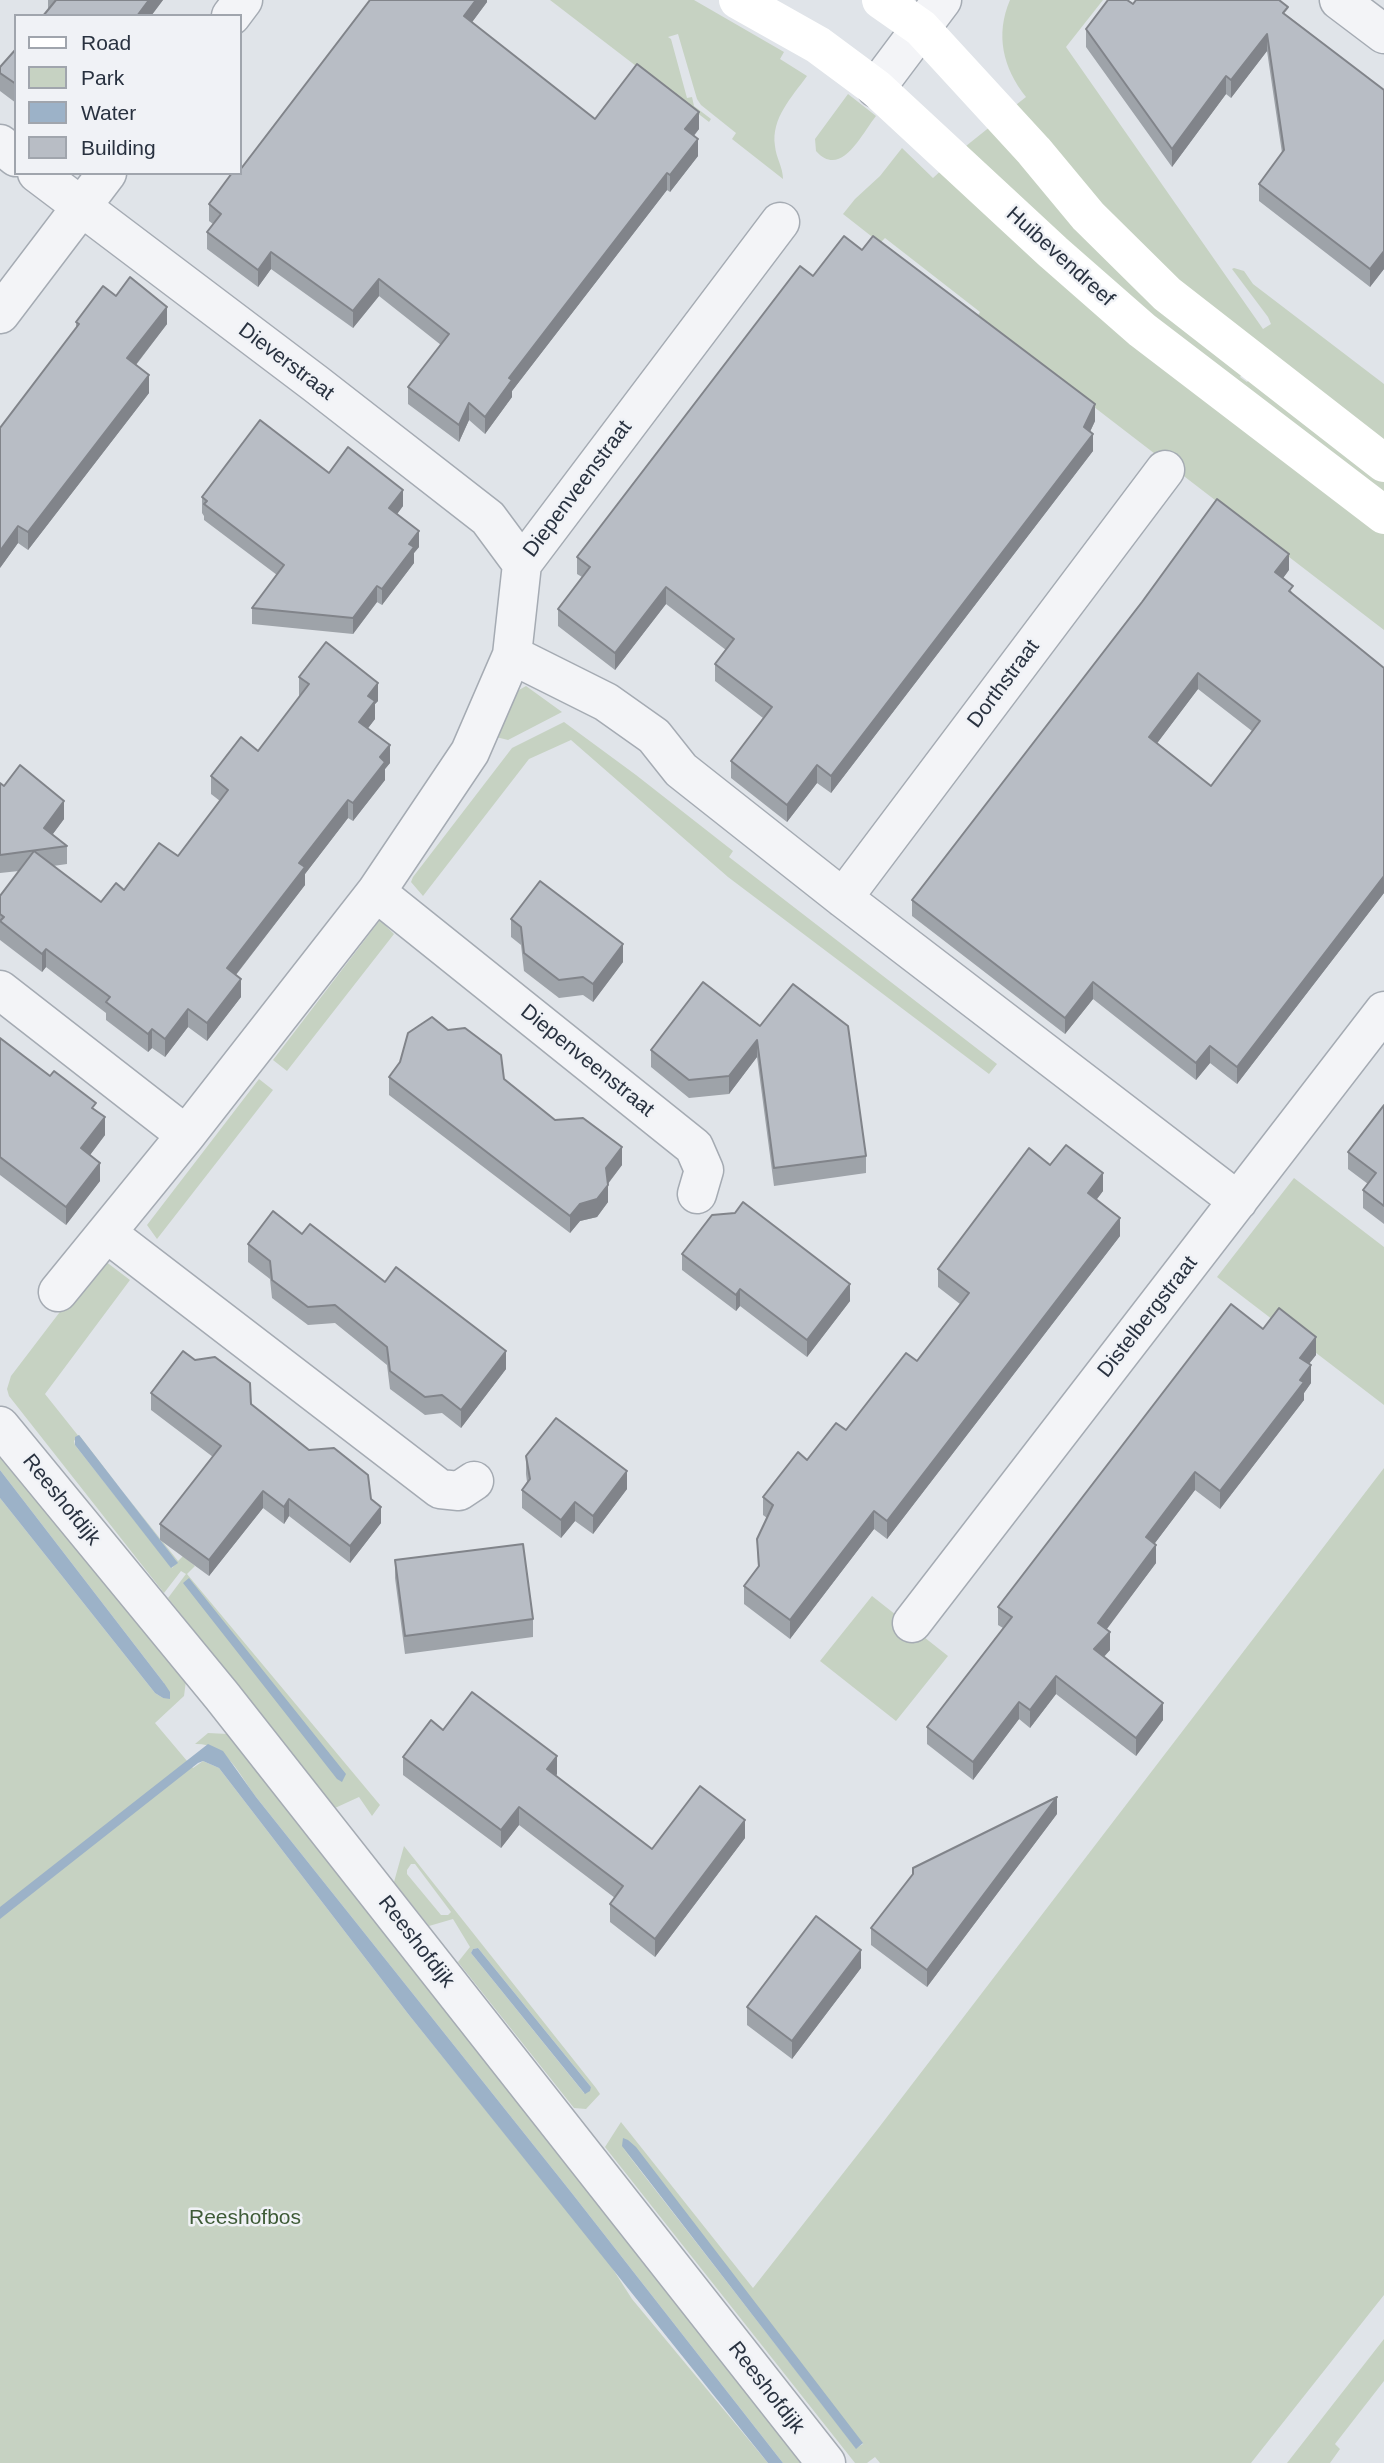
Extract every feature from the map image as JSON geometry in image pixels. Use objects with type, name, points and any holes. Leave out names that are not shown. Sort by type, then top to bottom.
[{"type":"street","name":"Huibevendreef","points":[[738,0],[818,45],[876,88],[1053,252],[1142,330],[1384,515]]},
{"type":"street","points":[[881,0],[932,14],[1034,151],[1088,216],[1167,294],[1384,463]]},
{"type":"street","points":[[1339,0],[1384,34]]},
{"type":"street","points":[[876,88],[932,14]]},
{"type":"street","points":[[0,144],[14,155]]},
{"type":"street","name":"Dieverstraat","points":[[40,175],[488,518],[522,564]]},
{"type":"street","points":[[0,314],[105,175]]},
{"type":"street","name":"Diepenveenstraat","points":[[58,1292],[108,1234],[376,892],[470,752],[512,654],[522,564],[780,222]]},
{"type":"street","name":"Dorthstraat","points":[[843,898],[1165,470]]},
{"type":"street","points":[[512,654],[606,702],[654,736],[681,770],[1238,1201]]},
{"type":"street","name":"Diepenveenstraat","points":[[376,892],[694,1147],[704,1170],[697,1194]]},
{"type":"street","points":[[0,990],[186,1135]]},
{"type":"street","name":"Distelbergstraat","points":[[912,1623],[1384,1011]]},
{"type":"street","points":[[108,1234],[440,1489],[459,1491],[474,1481]]},
{"type":"street","name":"Reeshofdijk","points":[[0,1426],[222,1696],[826,2463]]},
{"type":"green space","points":[[550,0],[694,0],[784,52],[780,59],[807,76],[784,108],[776,126],[775,146],[783,179],[732,139],[736,133],[701,105],[678,34],[668,37],[671,39],[687,98],[692,97],[694,106],[711,119],[709,122]]},
{"type":"green space","points":[[1010,0],[1103,0],[1066,47],[1263,329],[1271,324],[1268,317],[1232,269],[1234,268],[1244,271],[1253,284],[1384,384],[1384,445],[1177,287],[1012,108],[1026,97],[1012,75],[1004,51],[1003,26]]},
{"type":"green space","points":[[848,94],[876,116],[850,151],[834,160],[825,158],[816,151],[815,139]]},
{"type":"green space","points":[[991,126],[1243,372],[1240,377],[1247,382],[1251,378],[1384,480],[1384,498],[1159,326],[966,146]]},
{"type":"green space","points":[[902,148],[933,178],[947,165],[1384,532],[1384,630],[977,317],[980,312],[885,238],[880,243],[843,214],[880,176]]},
{"type":"green space","points":[[526,686],[562,712],[508,740],[496,737],[512,694]]},
{"type":"green space","points":[[564,722],[733,851],[729,857],[997,1064],[989,1074],[728,877],[571,740],[529,759],[423,896],[411,882],[413,877],[512,748]]},
{"type":"green space","points":[[380,920],[394,934],[287,1071],[273,1060]]},
{"type":"green space","points":[[259,1079],[273,1090],[157,1239],[147,1225]]},
{"type":"green space","points":[[1294,1178],[1384,1247],[1384,1405],[1217,1277]]},
{"type":"green space","points":[[101,1258],[130,1280],[45,1394],[78,1436],[74,1441],[75,1445],[172,1568],[177,1562],[121,1489],[178,1561],[183,1556],[195,1566],[187,1574],[380,1805],[372,1816],[359,1797],[335,1808],[168,1598],[186,1574],[181,1571],[164,1593],[9,1396],[7,1389],[11,1376]]},
{"type":"green space","name":"Reeshofbos","points":[[0,1448],[186,1681],[184,1696],[155,1723],[193,1768],[203,1761],[219,1768],[409,2015],[609,2263],[632,2299],[768,2463],[0,2463],[0,1498],[155,1693],[163,1698],[164,1683],[0,1470]]},
{"type":"green space","points":[[1384,1468],[1384,2295],[1251,2463],[880,2463],[875,2457],[867,2463],[855,2463],[605,2147],[621,2122],[753,2288]],"holes":[[[622,2147],[863,2444],[856,2448]]]},
{"type":"green space","points":[[872,1596],[948,1656],[896,1721],[820,1661]]},
{"type":"green space","points":[[208,1733],[228,1734],[805,2463],[783,2463],[231,1762],[215,1749],[195,1744]]},
{"type":"green space","points":[[404,1846],[596,2088],[600,2094],[586,2109],[574,2108],[458,1962],[470,1947],[453,1919],[429,1926],[394,1882]],"holes":[[[411,1864],[415,1864],[451,1912],[448,1915],[441,1915],[407,1874]],[[478,1948],[591,2087],[584,2093],[471,1953]]]},
{"type":"green space","points":[[1384,2339],[1384,2381],[1335,2444],[1340,2449],[1330,2463],[1287,2463]]},
{"type":"water","points":[[79,1435],[178,1563],[171,1568],[75,1445],[75,1437]]},
{"type":"water","points":[[0,1470],[164,1683],[170,1692],[170,1699],[155,1693],[0,1498]]},
{"type":"water","points":[[189,1578],[346,1774],[342,1782],[183,1583]]},
{"type":"water","points":[[208,1744],[223,1751],[256,1797],[783,2463],[768,2463],[409,2015],[219,1768],[203,1761],[198,1763],[0,1919],[0,1907]]},
{"type":"water","points":[[478,1948],[591,2087],[590,2091],[585,2094],[471,1953]]},
{"type":"water","points":[[623,2138],[636,2147],[863,2443],[856,2449],[622,2146]]},
{"type":"building","points":[[56,0],[149,0],[138,14],[45,14]]},
{"type":"building","points":[[370,0],[476,0],[464,16],[595,119],[637,64],[699,112],[685,129],[698,139],[670,175],[667,173],[509,378],[512,380],[485,417],[469,403],[459,425],[408,387],[449,334],[379,279],[353,311],[271,252],[258,270],[207,232],[221,214],[209,204],[231,175],[242,175],[242,167]]},
{"type":"building","points":[[1108,0],[1127,0],[1133,4],[1136,0],[1279,0],[1288,7],[1283,13],[1384,90],[1384,251],[1370,269],[1259,184],[1284,150],[1267,34],[1231,80],[1226,76],[1172,149],[1086,29]]},
{"type":"building","points":[[14,51],[14,83],[0,73],[0,67]]},
{"type":"building","points":[[844,236],[862,250],[873,236],[1095,404],[1084,427],[1093,434],[831,776],[817,765],[787,805],[731,761],[772,707],[715,664],[734,639],[666,587],[615,653],[558,609],[590,567],[577,557],[800,266],[813,276]]},
{"type":"building","points":[[130,277],[167,307],[127,358],[149,375],[28,532],[18,526],[0,551],[0,428],[79,324],[76,322],[103,286],[116,296]]},
{"type":"building","points":[[260,420],[329,473],[348,447],[403,490],[389,508],[419,531],[409,544],[414,547],[382,589],[377,586],[353,618],[252,608],[284,565],[204,504],[207,501],[202,497]]},
{"type":"building","points":[[1217,499],[1289,554],[1275,572],[1293,586],[1289,591],[1384,668],[1384,876],[1237,1067],[1210,1046],[1196,1063],[1093,982],[1065,1018],[912,900],[1142,602]],"holes":[[[1198,673],[1260,721],[1211,786],[1149,737]]]},
{"type":"building","points":[[326,642],[378,683],[368,696],[375,701],[359,722],[390,745],[380,757],[385,762],[353,803],[348,800],[299,863],[305,867],[227,968],[241,979],[207,1023],[188,1009],[165,1039],[152,1029],[148,1034],[106,1002],[110,997],[46,949],[42,954],[0,921],[4,917],[0,914],[0,896],[34,851],[101,902],[116,883],[124,890],[159,843],[178,856],[228,790],[211,776],[241,737],[258,751],[309,684],[299,677]]},
{"type":"building","points":[[20,765],[64,801],[44,828],[67,846],[0,855],[0,783],[4,786]]},
{"type":"building","points":[[540,881],[623,944],[593,984],[583,977],[559,980],[524,953],[521,927],[511,919]]},
{"type":"building","points":[[703,982],[760,1026],[793,984],[848,1026],[866,1156],[774,1168],[757,1040],[729,1076],[689,1080],[651,1050]]},
{"type":"building","points":[[432,1017],[448,1030],[465,1028],[501,1055],[504,1079],[555,1120],[583,1118],[622,1147],[606,1168],[608,1185],[597,1199],[580,1204],[570,1216],[389,1077],[400,1062],[408,1033]]},
{"type":"building","points":[[0,1038],[50,1076],[54,1071],[96,1103],[92,1108],[105,1117],[81,1148],[100,1163],[66,1207],[0,1157]]},
{"type":"building","points":[[1384,1105],[1384,1206],[1363,1190],[1376,1173],[1348,1152]]},
{"type":"building","points":[[1066,1145],[1103,1173],[1088,1193],[1120,1218],[887,1521],[874,1511],[790,1620],[744,1586],[759,1566],[757,1539],[773,1505],[763,1497],[798,1452],[807,1460],[836,1423],[846,1430],[906,1353],[917,1361],[969,1293],[938,1269],[1029,1148],[1050,1165]]},
{"type":"building","points":[[743,1202],[850,1284],[807,1340],[740,1289],[736,1295],[682,1254],[712,1215],[735,1213]]},
{"type":"building","points":[[273,1211],[302,1234],[310,1224],[385,1282],[396,1267],[506,1351],[461,1410],[442,1395],[425,1397],[390,1371],[387,1347],[335,1305],[308,1307],[272,1280],[270,1261],[248,1244]]},
{"type":"building","points":[[1231,1304],[1263,1329],[1279,1308],[1316,1337],[1300,1358],[1311,1365],[1300,1380],[1304,1382],[1220,1491],[1195,1472],[1146,1537],[1156,1545],[1098,1623],[1110,1632],[1094,1649],[1163,1703],[1136,1738],[1056,1676],[1030,1710],[1019,1702],[973,1762],[927,1727],[1012,1617],[998,1607]]},
{"type":"building","points":[[183,1351],[195,1360],[215,1357],[250,1383],[251,1404],[309,1450],[334,1448],[368,1475],[371,1499],[381,1507],[350,1546],[289,1499],[284,1507],[263,1491],[209,1560],[160,1524],[221,1446],[151,1393]]},
{"type":"building","points":[[556,1418],[627,1471],[593,1516],[575,1502],[561,1520],[522,1490],[530,1479],[526,1456]]},
{"type":"building","points":[[523,1544],[533,1619],[405,1636],[395,1560]]},
{"type":"building","points":[[472,1692],[557,1756],[547,1769],[652,1849],[700,1786],[745,1820],[655,1939],[610,1904],[623,1886],[519,1807],[501,1830],[403,1757],[431,1720],[443,1730]]},
{"type":"building","points":[[1057,1797],[927,1970],[871,1928],[913,1874],[913,1868]]},
{"type":"building","points":[[816,1916],[861,1950],[792,2041],[747,2007]]}]
